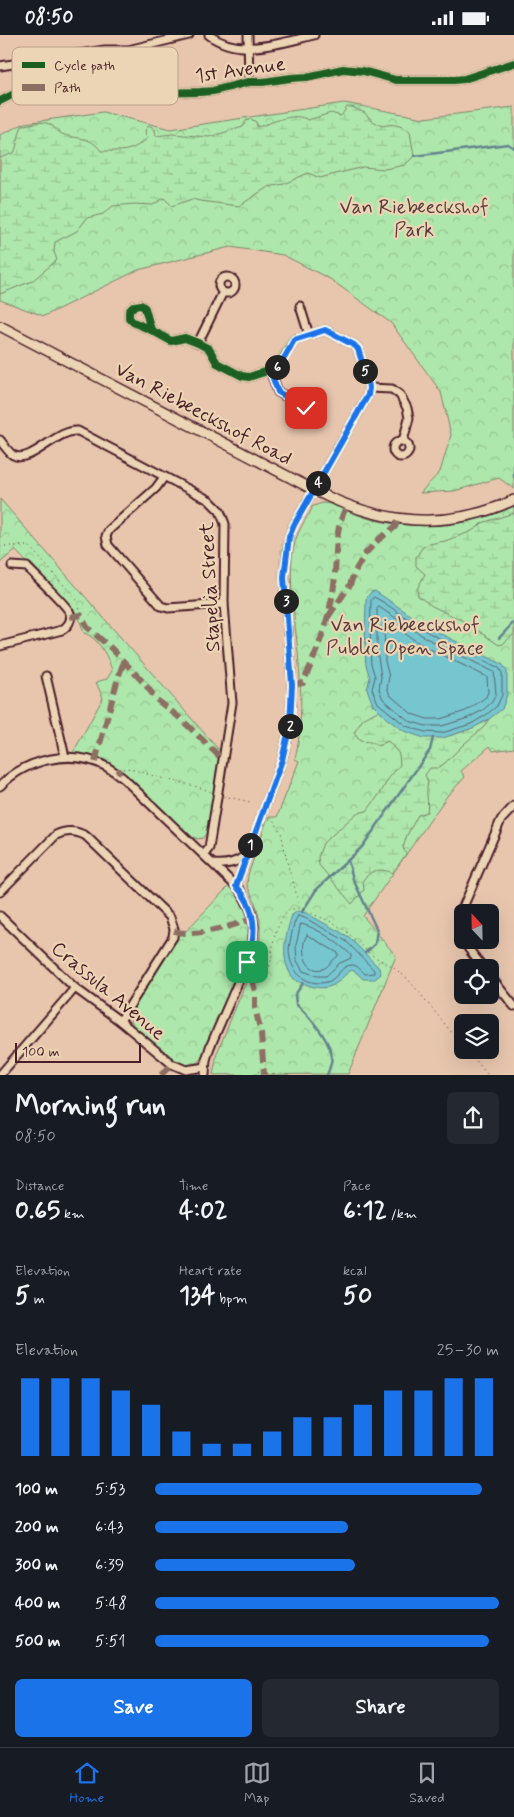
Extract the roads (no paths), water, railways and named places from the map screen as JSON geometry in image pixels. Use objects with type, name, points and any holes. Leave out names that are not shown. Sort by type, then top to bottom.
[{"type":"street","points":[[140,47],[189,35]]},
{"type":"street","points":[[209,35],[226,45],[237,48],[314,35]]},
{"type":"street","name":"1st Avenue","points":[[248,35],[249,82]]},
{"type":"street","name":"1st Avenue","points":[[178,92],[214,91],[249,82],[264,83],[307,77],[343,69],[363,71],[396,79],[454,80],[464,79],[514,63]]},
{"type":"street","name":"1st Avenue","points":[[0,101],[12,95]]},
{"type":"street","points":[[198,343],[223,292]]},
{"type":"street","points":[[300,306],[310,335]]},
{"type":"street","name":"Van Riebeeckshof Road","points":[[1,327],[314,490],[359,510],[385,517],[413,520],[445,519],[491,509],[514,500]]},
{"type":"street","points":[[151,330],[171,341],[185,339],[198,343],[209,349],[216,363],[242,376],[249,377],[276,368],[281,363],[294,340],[325,330],[358,349],[369,388],[359,412],[291,531],[285,563],[292,685],[289,735],[282,760],[236,886]]},
{"type":"street","points":[[270,370],[278,392],[306,408]]},
{"type":"street","points":[[369,388],[392,389],[400,395],[407,408],[409,418],[403,441]]},
{"type":"street","name":"Stapelia Street","points":[[0,440],[12,453],[22,457],[41,450],[58,436],[78,431],[210,500],[222,515],[225,529],[224,604],[232,703],[209,848],[204,855]]},
{"type":"street","points":[[164,477],[156,488],[109,530],[106,536],[108,545],[161,606],[168,608],[224,604]]},
{"type":"street","points":[[0,646],[62,630],[70,621],[68,610],[27,567],[12,566]]},
{"type":"street","points":[[46,676],[65,757]]},
{"type":"street","points":[[0,786],[26,767],[48,759],[65,757],[95,762],[106,766],[123,778],[214,864],[244,896],[251,910],[254,926],[253,942],[247,962],[210,1047],[205,1071]]},
{"type":"street","points":[[477,959],[462,938],[459,926],[460,914],[501,820],[514,806]]},
{"type":"street","points":[[0,892],[51,838],[60,833],[76,832],[86,836],[170,917],[174,929],[173,937],[120,1021]]},
{"type":"street","points":[[214,864],[236,862],[246,855]]},
{"type":"street","name":"Crassula Avenue","points":[[0,917],[75,988],[120,1021],[176,1067],[205,1071]]},
{"type":"street","points":[[499,987],[514,1005]]},
{"type":"street","points":[[0,1075],[75,988]]},
{"type":"water","points":[[375,591],[431,629],[502,664],[507,671],[507,695],[502,709],[473,728],[443,738],[424,738],[404,731],[387,719],[373,705],[367,689],[370,678],[366,665],[365,651],[366,599],[371,592]]},
{"type":"water","points":[[298,911],[306,913],[349,937],[379,968],[381,974],[375,979],[363,979],[352,970],[334,985],[322,988],[295,980],[286,964],[285,948],[287,931],[292,915]]},
{"type":"waterway","points":[[414,156],[508,144],[514,148]]},
{"type":"waterway","points":[[514,464],[514,477]]},
{"type":"waterway","points":[[499,638],[514,622]]},
{"type":"waterway","points":[[302,912],[316,890],[362,847],[430,750],[433,738]]},
{"type":"waterway","points":[[348,860],[353,879],[377,930],[375,944],[365,953]]},
{"type":"waterway","points":[[303,983],[295,995],[296,1004],[316,1026],[329,1046],[332,1058],[327,1075]]},
{"type":"park label","name":"Van Riebeeckshof Park","points":[[414,218]]},
{"type":"park label","name":"Van Riebeeckshof Public Open Space","points":[[405,636]]}]
